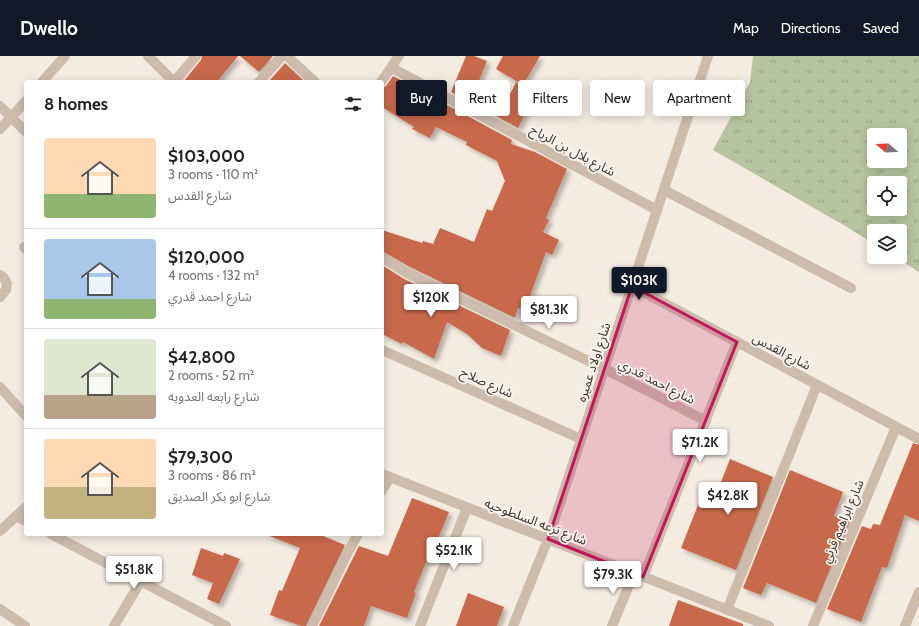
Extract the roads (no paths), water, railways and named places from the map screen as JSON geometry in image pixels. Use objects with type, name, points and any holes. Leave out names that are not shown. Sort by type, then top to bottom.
[{"type":"street","points":[[44,80],[64,56]]},
{"type":"street","points":[[148,56],[172,80]]},
{"type":"street","points":[[176,80],[196,56]]},
{"type":"street","points":[[261,80],[282,56]]},
{"type":"street","points":[[287,56],[313,80]]},
{"type":"street","name":"شارع اولاد عميره","points":[[513,626],[548,539],[708,56]]},
{"type":"street","points":[[382,80],[396,60]]},
{"type":"street","name":"شارع بلال بن الرباح","points":[[396,60],[657,210]]},
{"type":"street","points":[[0,129],[24,103]]},
{"type":"street","points":[[0,106],[24,130]]},
{"type":"street","points":[[664,190],[851,288]]},
{"type":"street","name":"شارع احمد قدري","points":[[384,258],[407,273],[605,369],[706,421]]},
{"type":"street","points":[[0,275],[8,284],[6,290],[0,297]]},
{"type":"street","name":"شارع القدس","points":[[632,286],[919,439]]},
{"type":"street","points":[[612,626],[639,575],[706,421],[738,342]]},
{"type":"street","name":"شارع صلاح","points":[[384,351],[581,439]]},
{"type":"street","points":[[727,610],[817,385]]},
{"type":"street","points":[[0,387],[24,414]]},
{"type":"street","name":"شارع ابراهيم قرني","points":[[813,626],[896,426]]},
{"type":"street","name":"شارع ترعه السلطوحيه","points":[[386,476],[769,626]]},
{"type":"street","points":[[420,626],[467,508]]},
{"type":"street","points":[[0,531],[24,509]]},
{"type":"street","points":[[16,516],[24,520]]},
{"type":"street","points":[[55,536],[141,581],[213,623],[226,626]]},
{"type":"street","points":[[312,626],[357,536]]},
{"type":"street","points":[[114,626],[141,581]]},
{"type":"street","points":[[905,626],[919,592]]},
{"type":"street","points":[[0,609],[25,626]]}]
